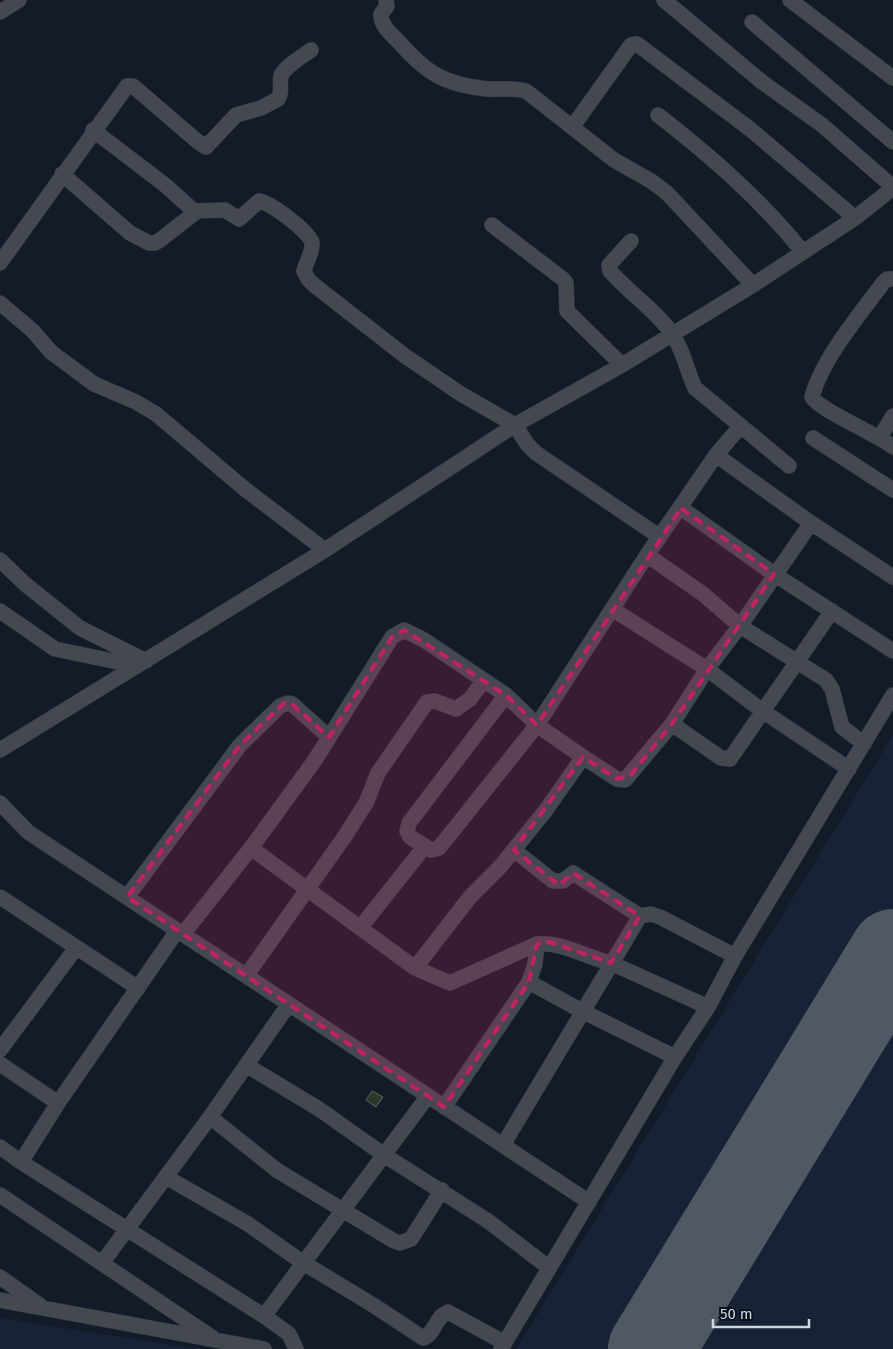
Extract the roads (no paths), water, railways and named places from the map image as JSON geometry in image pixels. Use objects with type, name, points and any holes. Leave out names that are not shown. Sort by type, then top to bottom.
[{"type":"street","points":[[0,12],[19,0]]},
{"type":"street","points":[[386,0],[387,6],[381,14],[382,23],[412,57],[434,74],[452,83],[526,91],[614,160],[651,181],[667,193],[753,285]]},
{"type":"street","points":[[0,750],[325,550],[515,425],[622,366],[753,285],[855,218],[893,187],[822,125],[762,82],[664,0]]},
{"type":"street","points":[[790,0],[893,78]]},
{"type":"street","points":[[752,22],[893,142]]},
{"type":"street","points":[[573,126],[631,45],[637,44],[750,129],[855,218]]},
{"type":"street","points":[[0,262],[125,87],[133,86],[197,141],[208,146],[236,115],[261,108],[278,99],[281,90],[281,77],[284,71],[311,50]]},
{"type":"street","points":[[658,115],[737,180],[772,214],[803,252]]},
{"type":"street","points":[[93,130],[196,212]]},
{"type":"street","points":[[62,174],[130,233],[149,243],[155,244],[196,212],[225,210],[239,219],[260,201],[277,210],[308,236],[311,241],[312,248],[304,270],[308,279],[314,285],[405,356],[461,394],[515,425],[527,444],[536,453],[660,537]]},
{"type":"street","points":[[492,225],[563,278],[566,283],[567,311],[622,366]]},
{"type":"street","points":[[631,241],[611,260],[608,268],[672,334],[690,369],[695,388],[740,427],[790,466]]},
{"type":"street","points":[[893,279],[887,279],[883,283],[847,331],[826,367],[812,397],[823,406],[893,446]]},
{"type":"street","points":[[0,303],[34,331],[51,352],[94,384],[136,402],[156,414],[246,490],[325,550]]},
{"type":"street","points":[[880,437],[893,416]]},
{"type":"street","points":[[506,695],[409,823],[408,834],[431,850],[439,848],[537,725],[647,555],[716,455],[740,427]]},
{"type":"street","points":[[813,438],[893,490]]},
{"type":"street","points":[[716,455],[811,523],[893,577]]},
{"type":"street","points":[[681,508],[774,574],[893,651]]},
{"type":"street","points":[[20,1162],[58,1103],[138,988],[180,932],[251,848],[329,737],[392,637],[398,632],[408,631],[484,680],[506,695],[537,725],[617,779],[625,780],[672,724],[707,669],[740,626],[774,574],[811,523]]},
{"type":"street","points":[[647,555],[703,594],[740,626],[797,660],[829,684],[834,694],[842,727],[864,744]]},
{"type":"street","points":[[0,560],[25,584],[80,628],[142,664]]},
{"type":"street","points":[[612,609],[707,669],[761,710],[848,769]]},
{"type":"street","points":[[672,724],[721,758],[726,759],[732,756],[761,710],[832,611]]},
{"type":"street","points":[[0,612],[55,649],[142,664]]},
{"type":"street","points":[[246,976],[345,836],[366,803],[378,772],[427,702],[435,701],[456,709],[470,699],[484,680]]},
{"type":"street","points":[[166,1177],[248,1224],[302,1262],[373,1304],[424,1338],[430,1334],[442,1315],[448,1312],[503,1346],[548,1267],[676,1056],[708,1007],[735,956],[893,695]]},
{"type":"street","points":[[127,898],[240,746],[280,706],[284,703],[292,704],[329,737]]},
{"type":"street","points":[[415,968],[470,897],[514,850],[546,810],[583,757]]},
{"type":"street","points":[[0,803],[28,832],[589,1202]]},
{"type":"street","points":[[360,928],[425,846]]},
{"type":"street","points":[[251,848],[415,968],[450,983],[537,944],[549,942],[596,960],[611,963],[708,1007]]},
{"type":"street","points":[[514,850],[553,881],[563,881],[573,873],[640,916],[651,914],[660,917],[735,956]]},
{"type":"street","points":[[3,905],[76,948],[138,988]]},
{"type":"street","points":[[503,1146],[640,916]]},
{"type":"street","points":[[444,1106],[529,982],[535,964],[537,944]]},
{"type":"street","points":[[0,1050],[76,948]]},
{"type":"street","points":[[529,982],[582,1011],[676,1056]]},
{"type":"street","points":[[102,1263],[210,1117],[289,1004]]},
{"type":"street","points":[[0,1064],[58,1103]]},
{"type":"street","points":[[246,1065],[319,1109],[384,1155],[442,1190],[488,1221],[548,1267]]},
{"type":"street","points":[[264,1316],[302,1262],[344,1210],[428,1096]]},
{"type":"street","points":[[210,1117],[278,1171],[400,1243],[411,1239],[442,1190]]},
{"type":"street","points":[[0,1147],[20,1162],[264,1316],[289,1334],[296,1349]]},
{"type":"street","points":[[0,1195],[217,1341]]},
{"type":"street","points":[[0,1277],[43,1308]]},
{"type":"street","points":[[0,1300],[264,1349]]}]
